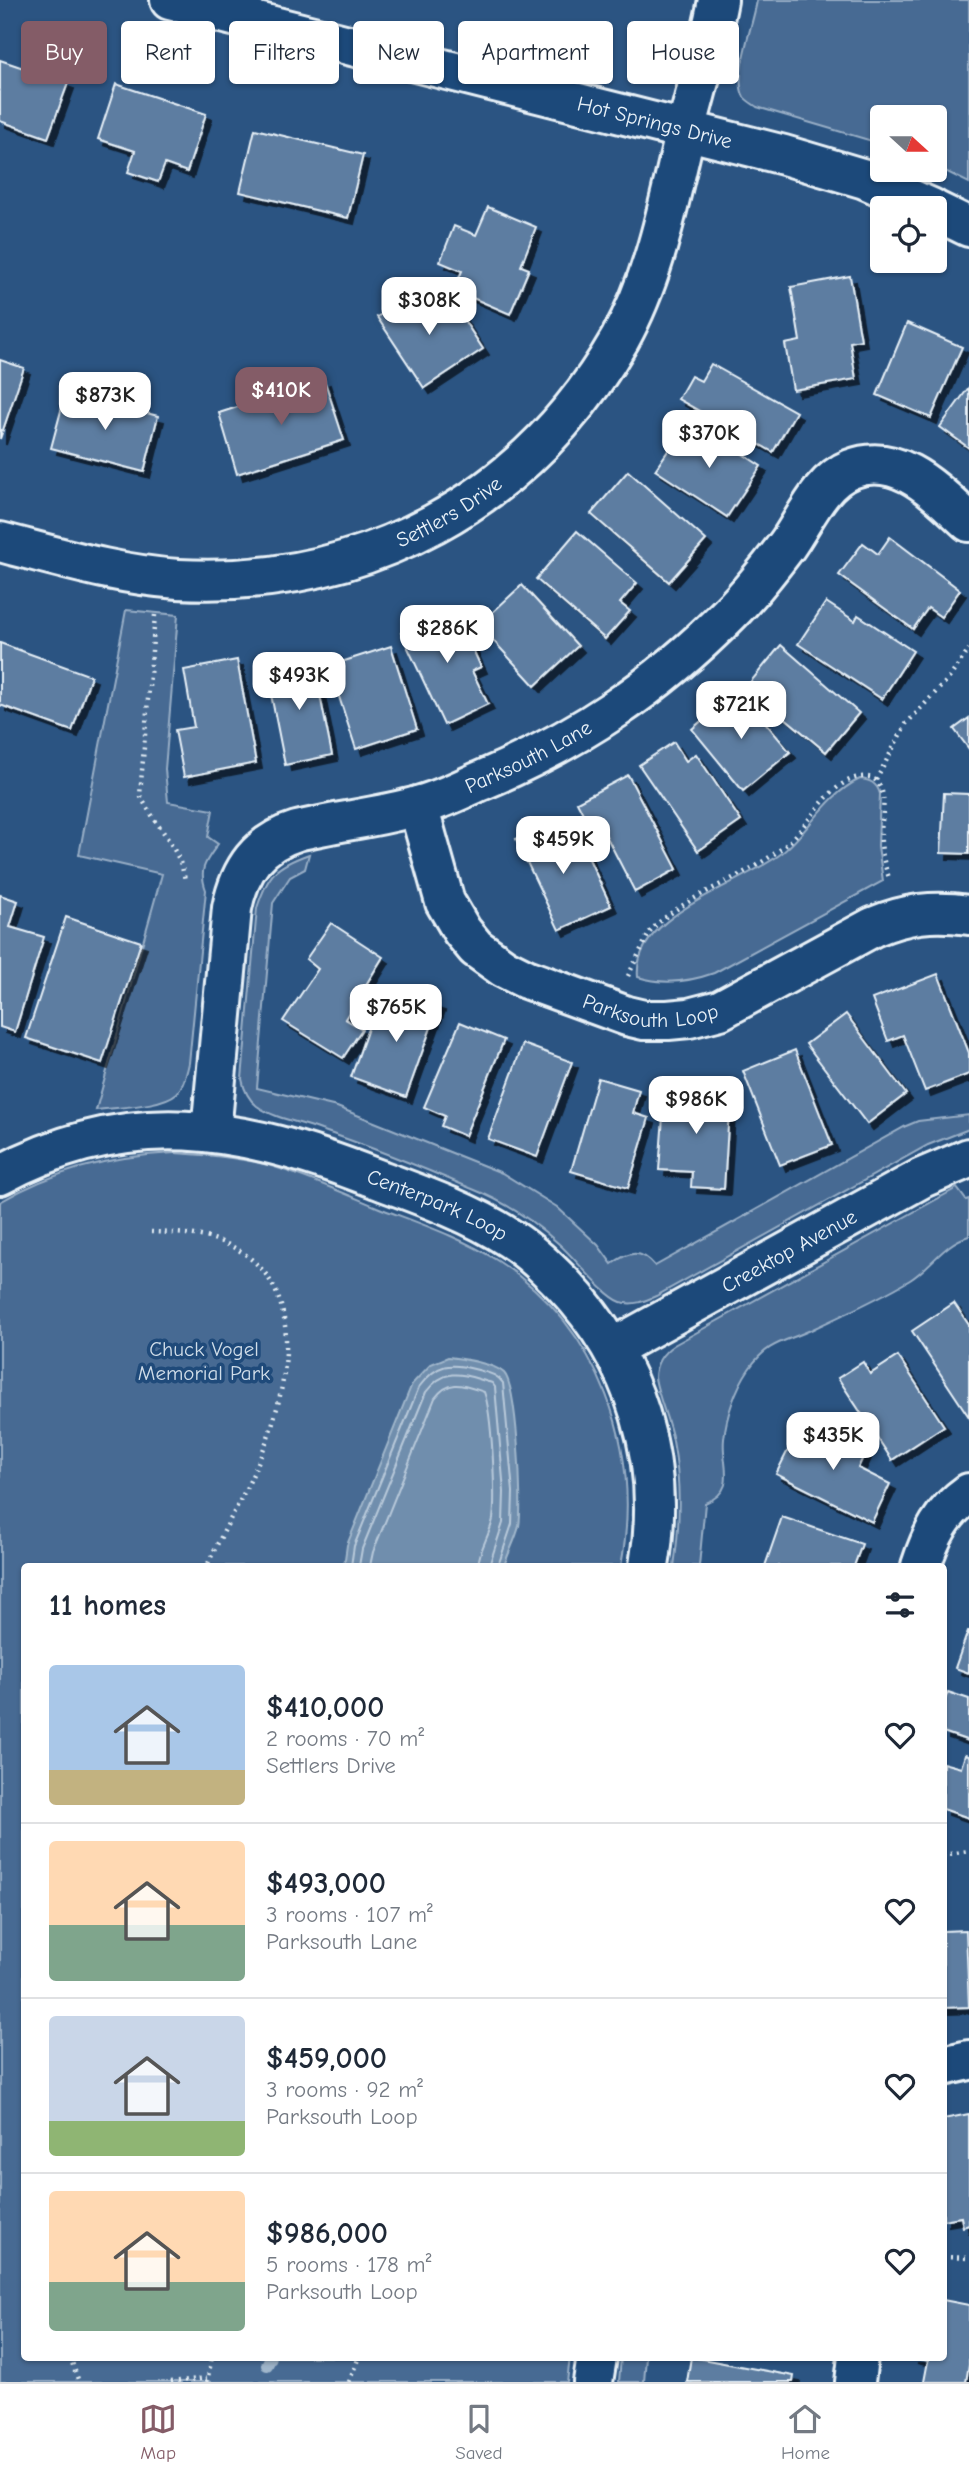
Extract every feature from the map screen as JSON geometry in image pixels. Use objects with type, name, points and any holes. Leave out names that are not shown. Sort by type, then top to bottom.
[{"type":"street","name":"Hot Springs Drive","points":[[170,0],[847,173],[902,196]]},
{"type":"street","name":"Settlers Drive","points":[[0,542],[117,572],[176,579],[236,578],[310,569],[366,554],[433,525],[462,508],[517,468],[581,397],[620,338],[634,310],[656,251],[718,0]]},
{"type":"street","name":"Hot Springs Drive","points":[[947,216],[969,227]]},
{"type":"street","name":"Parksouth Lane","points":[[211,1132],[232,908],[246,867],[264,847],[287,834],[441,799],[569,740],[663,674],[737,606],[788,544],[820,495],[833,480],[848,470],[865,465],[882,465],[907,472],[929,486],[969,522]]},
{"type":"street","name":"Parksouth Loop","points":[[418,806],[445,902],[462,931],[476,948],[504,968],[526,979],[636,1019],[679,1019],[720,1010],[894,918],[928,912],[969,915]]},
{"type":"street","name":"Centerpark Loop","points":[[0,1175],[47,1153],[88,1139],[151,1130],[211,1132],[267,1141],[303,1151],[400,1188],[501,1232],[550,1270],[592,1316],[633,1390],[648,1443],[654,1509],[649,1563]]},
{"type":"street","name":"Creektop Avenue","points":[[612,1348],[922,1178],[969,1158]]},
{"type":"street","points":[[922,1563],[935,1528],[953,1506],[969,1493]]},
{"type":"street","points":[[947,2065],[969,2060]]},
{"type":"street","points":[[593,2382],[596,2361]]},
{"type":"street","points":[[855,2382],[858,2361]]},
{"type":"path","points":[[155,610],[140,795],[175,853],[185,881]]},
{"type":"path","points":[[876,780],[906,724],[950,677],[969,649]]},
{"type":"path","points":[[626,980],[649,933],[662,919],[769,858],[786,845],[816,809],[849,780],[864,776],[876,780],[882,788],[881,843],[892,885]]},
{"type":"path","points":[[150,1232],[207,1237],[236,1249],[251,1260],[266,1277],[275,1290],[286,1317],[285,1367],[270,1432],[257,1466],[208,1563]]},
{"type":"path","points":[[947,1854],[969,1851]]},
{"type":"path","points":[[947,2257],[969,2258]]},
{"type":"path","points":[[71,2361],[79,2382]]},
{"type":"path","points":[[171,2382],[207,2380],[211,2361]]},
{"type":"path","points":[[349,2382],[357,2361]]},
{"type":"green space","points":[[757,0],[969,0],[969,183],[947,172],[947,105],[870,105],[870,140],[757,107],[747,100],[741,88],[745,50]]},
{"type":"green space","points":[[126,610],[178,615],[165,769],[168,802],[213,810],[208,837],[218,844],[203,871],[206,890],[189,1063],[183,1083],[177,1093],[161,1101],[96,1110],[162,874],[79,855]]},
{"type":"green space","points":[[860,779],[873,783],[880,794],[878,846],[883,881],[714,973],[676,981],[638,977],[641,955],[652,936],[670,919],[693,903],[782,853],[837,794]]},
{"type":"green space","points":[[309,854],[305,869],[290,877],[273,903],[257,1088],[337,1107],[502,1173],[557,1207],[598,1245],[612,1264],[629,1254],[640,1254],[655,1266],[918,1121],[969,1115],[969,1129],[928,1145],[656,1296],[634,1303],[621,1302],[606,1292],[549,1235],[506,1205],[396,1158],[272,1114],[257,1106],[249,1097],[242,1079],[257,908],[274,873],[288,863]]},
{"type":"green space","name":"Chuck Vogel Memorial Park","points":[[174,1153],[221,1157],[282,1169],[439,1231],[498,1261],[533,1289],[563,1320],[588,1356],[606,1394],[619,1435],[625,1478],[626,1522],[621,1563],[21,1563],[21,2361],[570,2361],[567,2382],[0,2382],[0,1202],[62,1173],[105,1161]]},
{"type":"green space","points":[[957,1188],[966,1200],[969,1199],[969,1236],[952,1244],[918,1275],[839,1317],[771,1347],[756,1359],[744,1377],[729,1412],[724,1439],[725,1484],[715,1498],[705,1503],[699,1563],[674,1563],[678,1535],[676,1456],[655,1378],[658,1363],[674,1345]]},
{"type":"green space","points":[[621,2361],[646,2361],[644,2382],[619,2382]]},
{"type":"water","points":[[448,1357],[478,1362],[504,1373],[509,1382],[516,1421],[520,1514],[518,1531],[505,1563],[344,1563],[347,1545],[412,1384],[431,1364]]},
{"type":"building","points":[[0,60],[21,67],[21,84],[68,84],[48,138],[0,121]]},
{"type":"building","points":[[116,84],[206,114],[187,172],[165,164],[158,182],[128,172],[135,151],[98,139]]},
{"type":"building","points":[[255,129],[363,155],[348,218],[240,192]]},
{"type":"building","points":[[488,207],[536,227],[521,266],[529,269],[510,314],[454,290],[462,271],[440,262],[454,226],[476,235]]},
{"type":"building","points":[[850,276],[861,340],[850,342],[856,379],[793,390],[785,344],[800,341],[791,287]]},
{"type":"building","points":[[420,289],[435,313],[452,302],[483,349],[424,388],[377,317]]},
{"type":"building","points":[[907,323],[962,347],[931,418],[877,395]]},
{"type":"building","points":[[0,360],[24,368],[0,439]]},
{"type":"building","points":[[711,364],[796,412],[773,452],[678,399],[691,376],[701,381]]},
{"type":"building","points":[[324,379],[344,440],[237,474],[219,413]]},
{"type":"building","points":[[969,387],[969,448],[940,427]]},
{"type":"building","points":[[66,392],[158,416],[144,472],[51,448]]},
{"type":"building","points":[[698,425],[761,466],[727,517],[655,470],[674,442],[683,448]]},
{"type":"building","points":[[628,471],[706,540],[669,582],[591,514]]},
{"type":"building","points":[[577,531],[637,583],[620,603],[630,611],[605,639],[536,579]]},
{"type":"building","points":[[890,537],[960,590],[941,617],[928,608],[913,629],[839,575],[863,543],[878,554]]},
{"type":"building","points":[[522,585],[578,646],[535,686],[479,625]]},
{"type":"building","points":[[826,602],[855,621],[858,615],[913,651],[882,699],[798,644]]},
{"type":"building","points":[[454,608],[481,667],[472,671],[488,704],[444,725],[401,633]]},
{"type":"building","points":[[0,643],[91,676],[72,731],[0,705]]},
{"type":"building","points":[[781,645],[859,713],[826,752],[747,686]]},
{"type":"building","points":[[391,646],[417,729],[356,749],[329,666]]},
{"type":"building","points":[[237,660],[256,763],[184,777],[175,730],[194,727],[184,670]]},
{"type":"building","points":[[313,660],[332,755],[285,765],[266,669]]},
{"type":"building","points":[[738,690],[790,752],[743,791],[692,729]]},
{"type":"building","points":[[969,718],[969,749],[954,729]]},
{"type":"building","points":[[674,742],[686,761],[696,754],[741,821],[698,851],[639,765]]},
{"type":"building","points":[[628,775],[677,869],[635,892],[601,826],[592,831],[577,802]]},
{"type":"building","points":[[944,793],[969,794],[969,854],[941,853]]},
{"type":"building","points":[[555,821],[569,851],[582,844],[611,906],[559,930],[516,839]]},
{"type":"building","points":[[0,895],[18,901],[10,927],[44,937],[15,1032],[0,1027]]},
{"type":"building","points":[[66,917],[141,942],[102,1063],[26,1038]]},
{"type":"building","points":[[331,923],[383,957],[345,1019],[362,1029],[343,1058],[283,1021],[318,969],[306,959]]},
{"type":"building","points":[[938,974],[969,1053],[969,1074],[925,1091],[903,1035],[888,1041],[872,999]]},
{"type":"building","points":[[396,990],[439,1005],[406,1097],[351,1077],[372,1017],[384,1022]]},
{"type":"building","points":[[846,1014],[906,1094],[867,1124],[806,1044]]},
{"type":"building","points":[[460,1022],[504,1040],[465,1136],[441,1126],[445,1116],[424,1107]]},
{"type":"building","points":[[523,1044],[572,1062],[537,1157],[488,1139]]},
{"type":"building","points":[[795,1050],[832,1145],[780,1165],[743,1071]]},
{"type":"building","points":[[598,1078],[639,1090],[633,1113],[649,1118],[628,1188],[571,1171]]},
{"type":"building","points":[[665,1090],[730,1094],[724,1189],[691,1187],[692,1172],[659,1170]]},
{"type":"building","points":[[954,1303],[969,1325],[969,1417],[912,1331]]},
{"type":"building","points":[[898,1356],[944,1426],[892,1460],[838,1378],[863,1362],[870,1374]]},
{"type":"building","points":[[802,1422],[865,1453],[858,1468],[890,1484],[872,1522],[776,1474]]},
{"type":"building","points":[[782,1517],[862,1544],[855,1563],[766,1563]]},
{"type":"building","points":[[969,1631],[969,1673],[955,1668]]},
{"type":"building","points":[[948,1692],[969,1699],[969,1741],[947,1733]]},
{"type":"building","points":[[965,1755],[969,1756],[969,1818],[947,1810],[947,1764],[961,1768]]},
{"type":"building","points":[[966,1930],[969,2007],[947,2008],[947,1931]]},
{"type":"building","points":[[969,2114],[969,2225],[963,2227],[961,2217],[947,2219],[947,2118]]},
{"type":"building","points":[[947,2301],[969,2305],[969,2364],[966,2382],[924,2382],[928,2361],[947,2361]]},
{"type":"building","points":[[690,2361],[713,2361],[794,2376],[793,2382],[687,2382]]},
{"type":"waterway","points":[[267,2365],[269,2361]]}]
